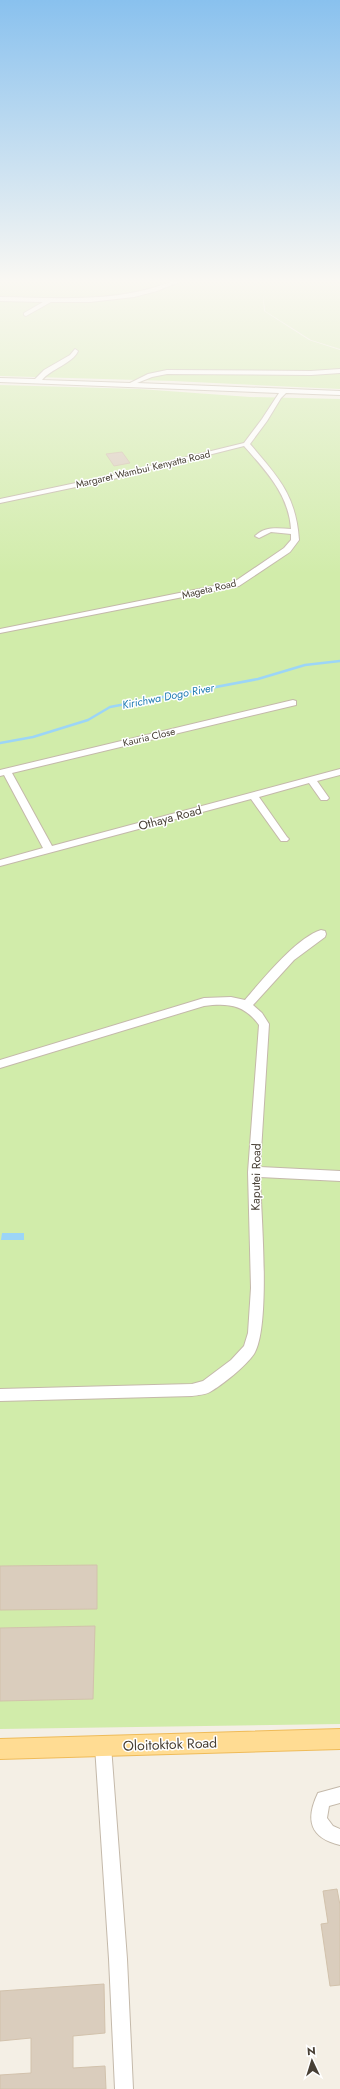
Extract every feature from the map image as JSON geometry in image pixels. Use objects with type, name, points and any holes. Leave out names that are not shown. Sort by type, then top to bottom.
[{"type":"main road","name":"Oloitoktok Road","points":[[0,1749],[340,1739]]},
{"type":"street","points":[[133,384],[142,379]]},
{"type":"street","points":[[0,380],[340,393]]},
{"type":"street","points":[[266,391],[271,401],[270,412]]},
{"type":"street","points":[[259,536],[264,531],[269,530],[295,532],[285,491],[246,444],[283,392]]},
{"type":"street","name":"Margaret Wambui Kenyatta Road","points":[[0,501],[116,477],[246,444]]},
{"type":"street","name":"Mageta Road","points":[[0,631],[236,584],[287,550],[295,540],[295,532]]},
{"type":"street","name":"Kauria Close","points":[[49,850],[3,772],[293,703]]},
{"type":"street","name":"Othaya Road","points":[[0,863],[340,772]]},
{"type":"street","points":[[312,780],[324,798]]},
{"type":"street","points":[[254,795],[284,839]]},
{"type":"street","points":[[0,1064],[204,1002],[232,1000],[248,1004],[283,963],[306,943],[321,934]]},
{"type":"street","name":"Kaputei Road","points":[[0,1395],[192,1390],[206,1387],[236,1364],[249,1350],[255,1333],[257,1288],[254,1172],[264,1024],[257,1013],[248,1004]]},
{"type":"street","points":[[254,1172],[340,1176]]},
{"type":"street","points":[[103,1746],[118,1959],[124,2089]]},
{"type":"street","points":[[340,1795],[324,1799],[320,1806],[319,1814],[321,1827],[328,1835],[340,1837]]},
{"type":"green space","points":[[121,379],[340,379],[340,389]]},
{"type":"green space","points":[[0,385],[140,389],[250,397],[340,399],[340,1724],[0,1729]]},
{"type":"water","points":[[2,1233],[24,1233],[24,1240],[1,1240]]},
{"type":"building","points":[[122,452],[130,463],[114,466],[106,454]]},
{"type":"building","points":[[97,1565],[97,1609],[0,1610],[0,1566]]},
{"type":"building","points":[[95,1626],[93,1699],[0,1701],[0,1628]]},
{"type":"building","points":[[337,1889],[340,1905],[340,1985],[330,1986],[321,1924],[328,1923],[323,1891]]},
{"type":"building","points":[[104,1984],[105,2033],[73,2036],[73,2068],[105,2066],[106,2089],[0,2089],[0,2075],[31,2073],[31,2038],[0,2041],[0,1991]]},
{"type":"waterway","name":"Kirichwa Dogo River","points":[[0,743],[33,737],[88,720],[110,707],[258,679],[305,665],[340,661]]}]
